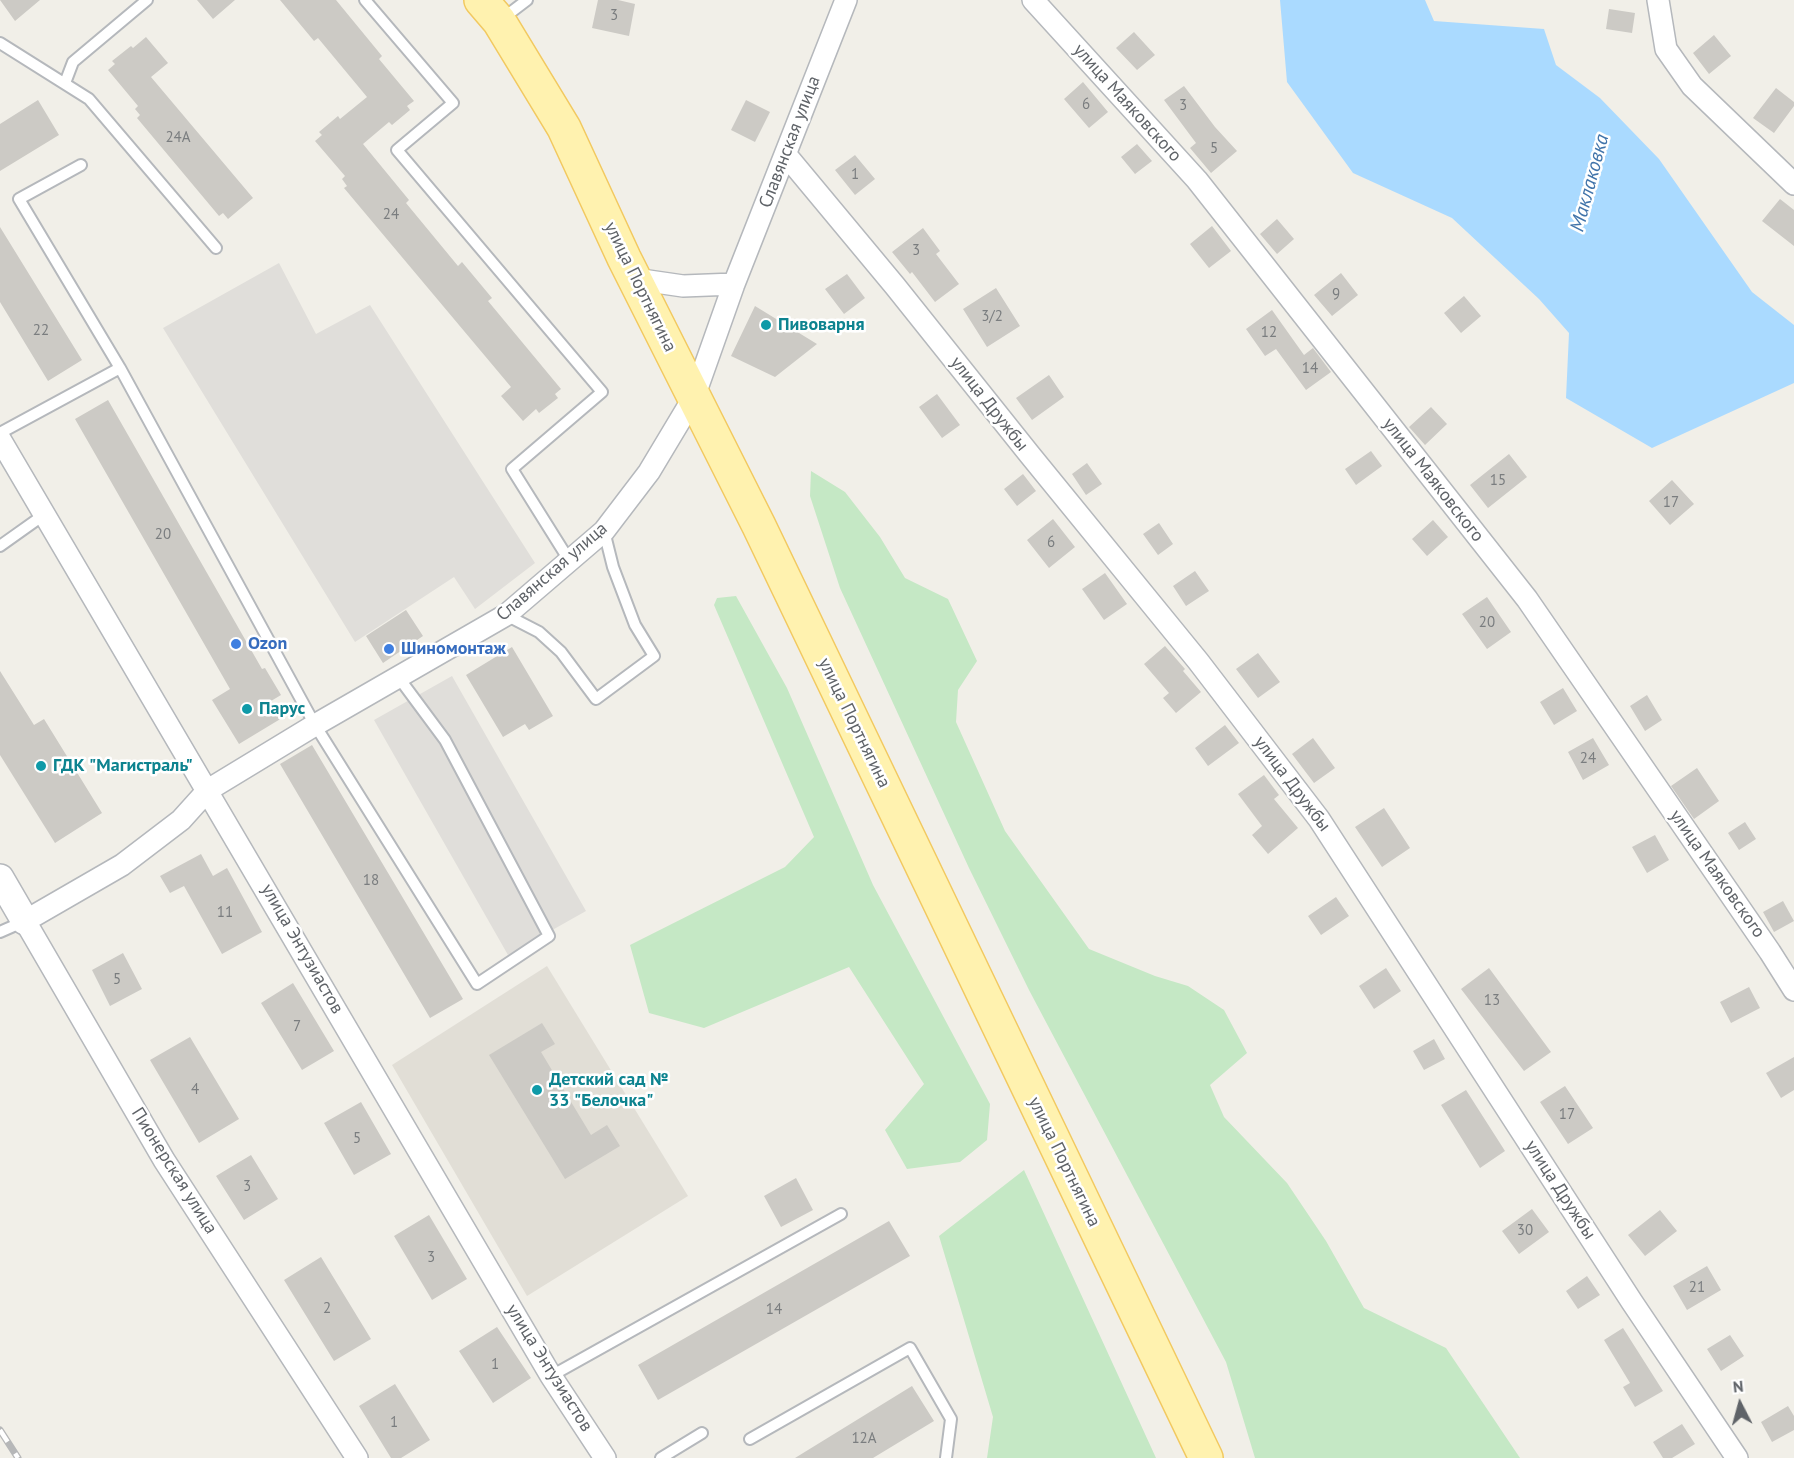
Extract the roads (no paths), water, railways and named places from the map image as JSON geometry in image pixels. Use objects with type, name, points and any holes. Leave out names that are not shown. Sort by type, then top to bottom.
[{"type":"main road","name":"улица Портнягина","points":[[490,11],[564,128],[635,279],[769,547],[1206,1458]]},
{"type":"street","name":"Славянская улица","points":[[25,921],[130,860],[181,820],[208,790],[315,725],[506,615],[604,531],[649,472],[694,397],[734,284],[846,0]]},
{"type":"street","name":"улица Маяковского","points":[[1033,0],[1197,180],[1527,599],[1794,990]]},
{"type":"street","points":[[1658,0],[1666,49],[1692,86],[1794,184]]},
{"type":"street","name":"улица Дружбы","points":[[786,155],[895,285],[1198,661],[1319,819],[1632,1302],[1737,1458]]},
{"type":"street","points":[[635,279],[683,286],[734,284]]},
{"type":"street","name":"улица Энтузиастов","points":[[0,439],[551,1376],[605,1458]]},
{"type":"street","name":"Пионерская улица","points":[[0,878],[164,1160],[357,1458]]},
{"type":"lane","points":[[65,83],[73,62],[147,0]]},
{"type":"lane","points":[[365,0],[453,103],[397,150],[602,392],[512,469],[569,561]]},
{"type":"lane","points":[[490,11],[527,0]]},
{"type":"lane","points":[[0,43],[89,99],[216,248]]},
{"type":"lane","points":[[81,165],[19,199],[120,368],[315,725],[477,984],[549,936],[445,740],[399,678]]},
{"type":"lane","points":[[0,433],[120,368]]},
{"type":"lane","points":[[0,546],[45,514]]},
{"type":"lane","points":[[506,615],[539,632],[561,652],[596,699],[654,656],[635,625],[613,567],[604,531]]},
{"type":"lane","points":[[0,932],[25,921]]},
{"type":"lane","points":[[551,1376],[841,1214]]},
{"type":"lane","points":[[750,1438],[910,1348],[951,1419],[946,1458]]},
{"type":"lane","points":[[661,1458],[702,1433]]},
{"type":"water","name":"Маклаковка","points":[[1280,0],[1425,0],[1434,21],[1544,29],[1556,65],[1600,98],[1659,159],[1752,292],[1794,325],[1794,383],[1652,448],[1566,398],[1569,333],[1539,299],[1452,218],[1353,173],[1287,82]]},
{"type":"railway","points":[[0,1430],[18,1458]]},
{"type":"place","name":"Пивоварня","points":[[766,325]]},
{"type":"place","name":"Ozon","points":[[236,644]]},
{"type":"place","name":"Шиномонтаж","points":[[389,649]]},
{"type":"place","name":"Парус","points":[[247,709]]},
{"type":"place","name":"ГДК \"Магистраль\"","points":[[41,766]]},
{"type":"place","name":"Детский сад № 33 \"Белочка\"","points":[[537,1090]]}]
